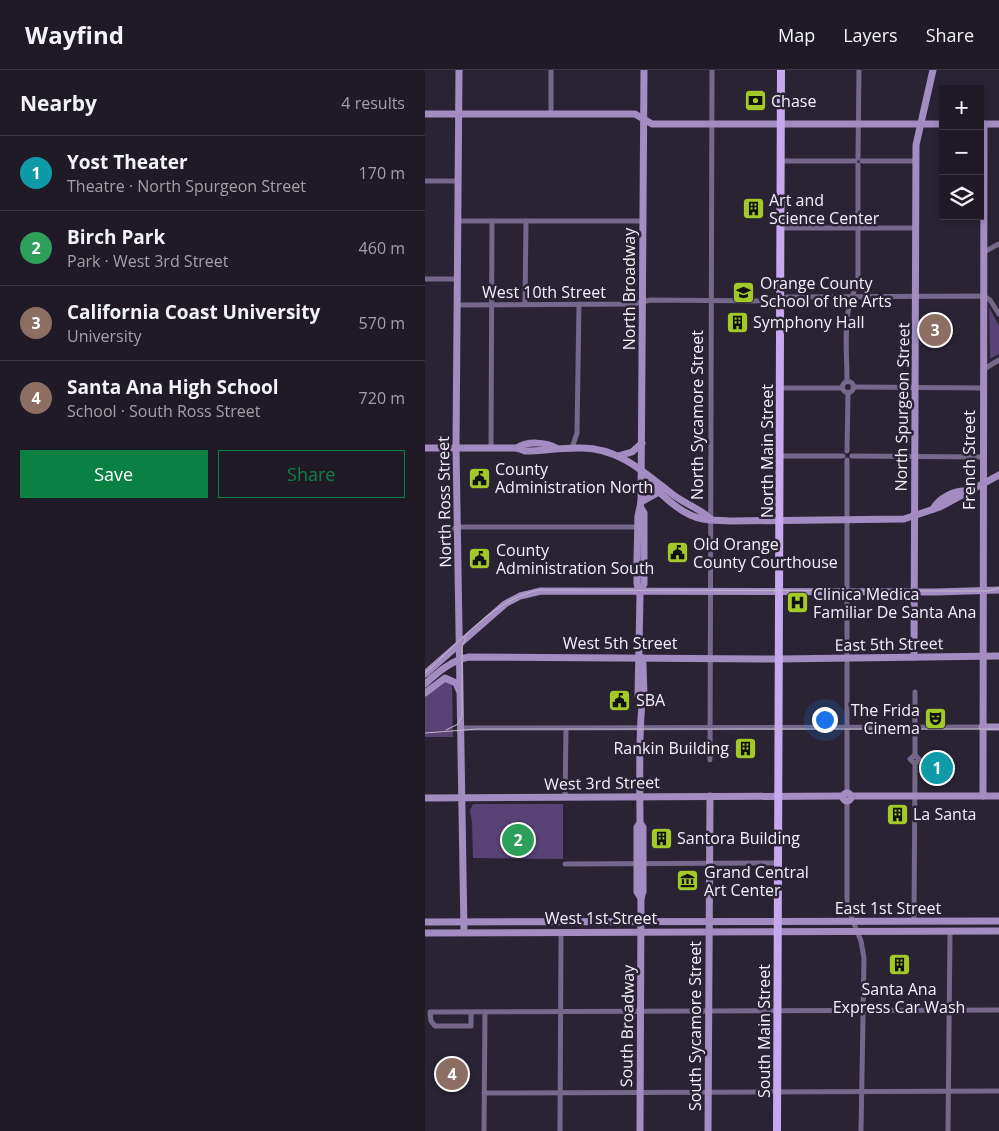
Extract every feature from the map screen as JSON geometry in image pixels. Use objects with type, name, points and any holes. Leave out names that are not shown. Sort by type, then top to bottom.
[{"type":"main road","name":"North Main Street","points":[[777,921],[781,592],[781,70]]},
{"type":"main road","name":"South Main Street","points":[[777,921],[777,1131]]},
{"type":"street","name":"North Ross Street","points":[[459,70],[457,448],[464,932]]},
{"type":"street","points":[[551,70],[551,113]]},
{"type":"street","name":"North Broadway","points":[[641,922],[641,898],[643,892],[640,864],[643,827],[640,823],[640,797],[644,676],[641,657],[640,591],[637,584],[642,444],[644,70]]},
{"type":"street","name":"North Sycamore Street","points":[[710,760],[712,70]]},
{"type":"street","points":[[842,388],[843,384],[847,381],[848,319],[859,276],[859,70]]},
{"type":"street","name":"North Spurgeon Street","points":[[914,657],[916,161],[917,136],[933,70]]},
{"type":"street","points":[[425,114],[635,114],[651,123],[939,124]]},
{"type":"street","points":[[984,124],[999,124]]},
{"type":"street","name":"French Street","points":[[982,130],[984,252],[983,796]]},
{"type":"street","points":[[781,161],[916,161]]},
{"type":"street","points":[[425,181],[458,181]]},
{"type":"street","points":[[458,221],[643,221]]},
{"type":"street","points":[[491,448],[492,221]]},
{"type":"street","points":[[525,304],[526,221]]},
{"type":"street","points":[[781,228],[916,228]]},
{"type":"street","points":[[984,252],[999,244]]},
{"type":"street","points":[[425,279],[457,279]]},
{"type":"street","points":[[984,296],[990,300],[999,314]]},
{"type":"street","name":"West 10th Street","points":[[457,304],[579,304],[642,302],[650,300],[772,301],[780,299],[853,297],[984,296]]},
{"type":"street","points":[[572,448],[577,433],[579,304]]},
{"type":"street","points":[[984,369],[999,360]]},
{"type":"street","points":[[847,381],[851,382],[853,388]]},
{"type":"street","points":[[780,388],[842,388],[848,393]]},
{"type":"street","points":[[861,1131],[863,958],[861,942],[847,906],[848,393],[853,388],[984,388]]},
{"type":"street","points":[[577,433],[583,448]]},
{"type":"street","points":[[618,456],[630,452],[642,444]]},
{"type":"street","points":[[425,448],[519,446],[525,451],[557,448],[600,450],[618,456],[650,475],[671,494],[702,510],[711,519]]},
{"type":"street","points":[[781,456],[984,457]]},
{"type":"street","points":[[641,471],[659,492],[685,511],[703,519],[731,521],[848,521],[914,517],[955,500],[967,491],[999,475]]},
{"type":"street","points":[[641,505],[659,492]]},
{"type":"street","name":"North Broadway","points":[[640,591],[643,584],[644,513],[641,505]]},
{"type":"street","points":[[450,530],[458,527],[638,527]]},
{"type":"street","points":[[425,674],[505,604],[531,592],[982,592],[999,590]]},
{"type":"street","name":"West 5th Street","points":[[459,659],[469,657],[572,656],[617,659],[641,657],[779,659]]},
{"type":"street","name":"East 5th Street","points":[[779,659],[999,656]]},
{"type":"street","points":[[425,684],[459,659]]},
{"type":"street","points":[[425,693],[445,678],[456,684],[460,691]]},
{"type":"street","points":[[914,921],[915,764],[919,761],[919,757],[915,755],[915,692]]},
{"type":"street","points":[[461,728],[999,727]]},
{"type":"street","points":[[565,798],[566,728]]},
{"type":"street","points":[[709,922],[710,796]]},
{"type":"street","name":"West 3rd Street","points":[[425,798],[999,796]]},
{"type":"street","points":[[565,864],[778,863]]},
{"type":"street","name":"East 1st Street","points":[[777,921],[999,921]]},
{"type":"street","name":"West 1st Street","points":[[425,922],[777,921]]},
{"type":"street","name":"South Broadway","points":[[640,1131],[641,922]]},
{"type":"street","name":"South Sycamore Street","points":[[708,1131],[709,922]]},
{"type":"street","name":"East 1st Street","points":[[777,932],[999,931]]},
{"type":"street","name":"West 1st Street","points":[[425,932],[777,932]]},
{"type":"street","points":[[560,1131],[561,932]]},
{"type":"street","points":[[948,1131],[949,932]]},
{"type":"street","points":[[471,1012],[471,1026],[435,1026],[431,1021],[430,1012],[471,1012],[485,1012],[561,1012],[641,1012],[709,1012],[777,1012],[863,1012],[999,1010]]},
{"type":"street","points":[[484,1131],[485,1012]]},
{"type":"street","points":[[484,1093],[999,1091]]},
{"type":"shaded area","points":[[989,307],[999,326],[999,354],[990,359]]},
{"type":"shaded area","points":[[444,681],[449,682],[452,686],[453,737],[425,737],[425,697]]},
{"type":"shaded area","points":[[473,804],[563,804],[563,859],[473,858],[470,810]]},
{"type":"tram line","points":[[425,673],[478,623],[493,612],[524,594],[540,590],[988,591],[999,588]]},
{"type":"tram line","points":[[446,730],[458,724],[462,716],[462,647],[466,637]]},
{"type":"tram line","points":[[425,733],[478,729],[999,729]]},
{"type":"place","name":"Chase","points":[[755,101]]},
{"type":"place","name":"Art and Science Center","points":[[753,209]]},
{"type":"place","name":"Orange County School of the Arts","points":[[744,292]]},
{"type":"place","name":"Symphony Hall","points":[[737,322]]},
{"type":"place","name":"California Coast University","points":[[935,330]]},
{"type":"place","name":"County Administration North","points":[[479,478]]},
{"type":"place","name":"Old Orange County Courthouse","points":[[677,553]]},
{"type":"place","name":"County Administration South","points":[[480,559]]},
{"type":"place","name":"Clinica Medica Familiar De Santa Ana","points":[[797,603]]},
{"type":"place","name":"SBA","points":[[620,700]]},
{"type":"place","name":"The Frida Cinema","points":[[936,719]]},
{"type":"place","name":"Rankin Building","points":[[745,748]]},
{"type":"place","name":"Yost Theater","points":[[937,768]]},
{"type":"place","name":"La Santa","points":[[897,814]]},
{"type":"place","name":"Santora Building","points":[[661,838]]},
{"type":"place","name":"Birch Park","points":[[518,840]]},
{"type":"place","name":"Grand Central Art Center","points":[[688,881]]},
{"type":"place","name":"Santa Ana Express Car Wash","points":[[899,965]]},
{"type":"place","name":"Santa Ana High School","points":[[452,1074]]}]
